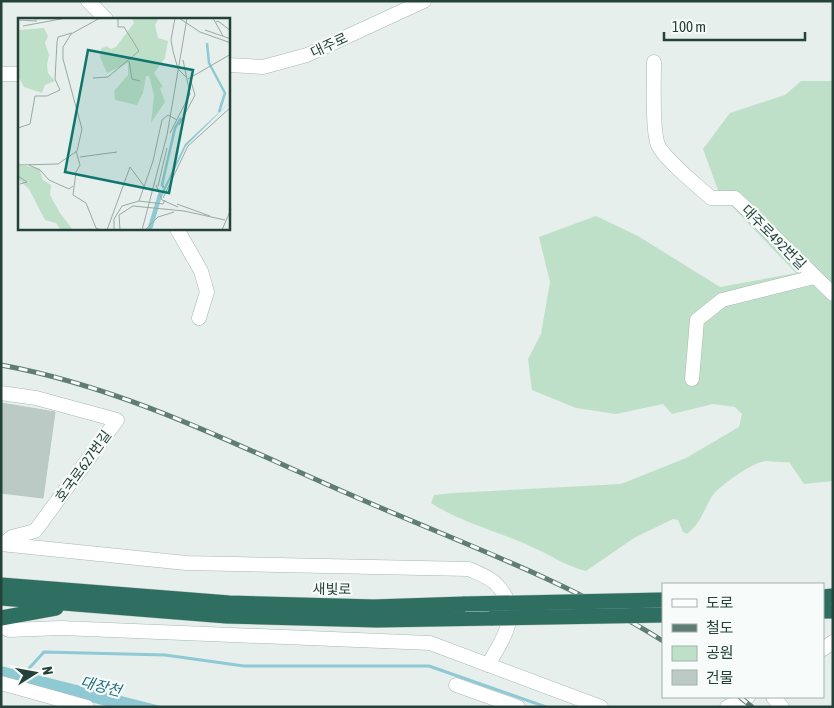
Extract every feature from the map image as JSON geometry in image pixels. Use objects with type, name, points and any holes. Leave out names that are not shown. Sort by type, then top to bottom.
[{"type":"highway","name":"새빛로","points":[[1,585],[229,603],[374,607],[662,600]]},
{"type":"highway","points":[[1,598],[227,616],[377,620],[662,615]]},
{"type":"highway","points":[[1,618],[78,604]]},
{"type":"street","points":[[88,1],[105,18]]},
{"type":"street","name":"대주로","points":[[230,65],[263,67],[307,56],[424,1]]},
{"type":"street","name":"대주로492번길","points":[[654,62],[654,104],[658,145],[711,198],[735,198],[833,294]]},
{"type":"street","points":[[1,74],[18,74]]},
{"type":"street","points":[[178,230],[201,271],[207,292],[199,318]]},
{"type":"street","name":"대주로492번길","points":[[692,379],[697,320],[722,300],[814,277]]},
{"type":"street","name":"호국로627번길","points":[[1,393],[36,398],[117,420],[35,531],[12,536],[2,544]]},
{"type":"street","points":[[2,544],[186,563],[469,569],[496,583],[509,602],[510,625],[488,665]]},
{"type":"street","points":[[1,626],[9,630],[61,628],[430,642],[601,707]]},
{"type":"street","points":[[1,683],[87,707]]},
{"type":"street","points":[[456,685],[518,707]]},
{"type":"street","points":[[727,707],[746,698]]},
{"type":"green space","points":[[801,81],[833,81],[833,481],[804,484],[789,462],[761,462],[753,465],[722,486],[712,496],[699,521],[687,534],[683,532],[678,520],[673,519],[634,538],[586,571],[455,516],[431,503],[434,495],[453,493],[621,484],[686,458],[739,427],[742,414],[735,407],[713,404],[672,414],[663,404],[616,414],[576,408],[532,390],[528,359],[541,334],[550,282],[539,237],[596,216],[638,236],[720,287],[796,273],[719,193],[703,149],[730,113],[785,95]]},
{"type":"water","points":[[1,666],[165,707],[110,707],[1,679]]},
{"type":"building","points":[[1,403],[55,412],[43,498],[1,493]]},
{"type":"waterway","points":[[22,676],[44,652],[165,655],[244,666],[429,666],[546,707]]},
{"type":"railway","points":[[1,365],[48,375],[94,388],[183,421],[552,581],[627,619],[662,640]]},
{"type":"railway","points":[[741,698],[752,707]]},
{"type":"water label","name":"대장천","points":[[101,686]]}]
